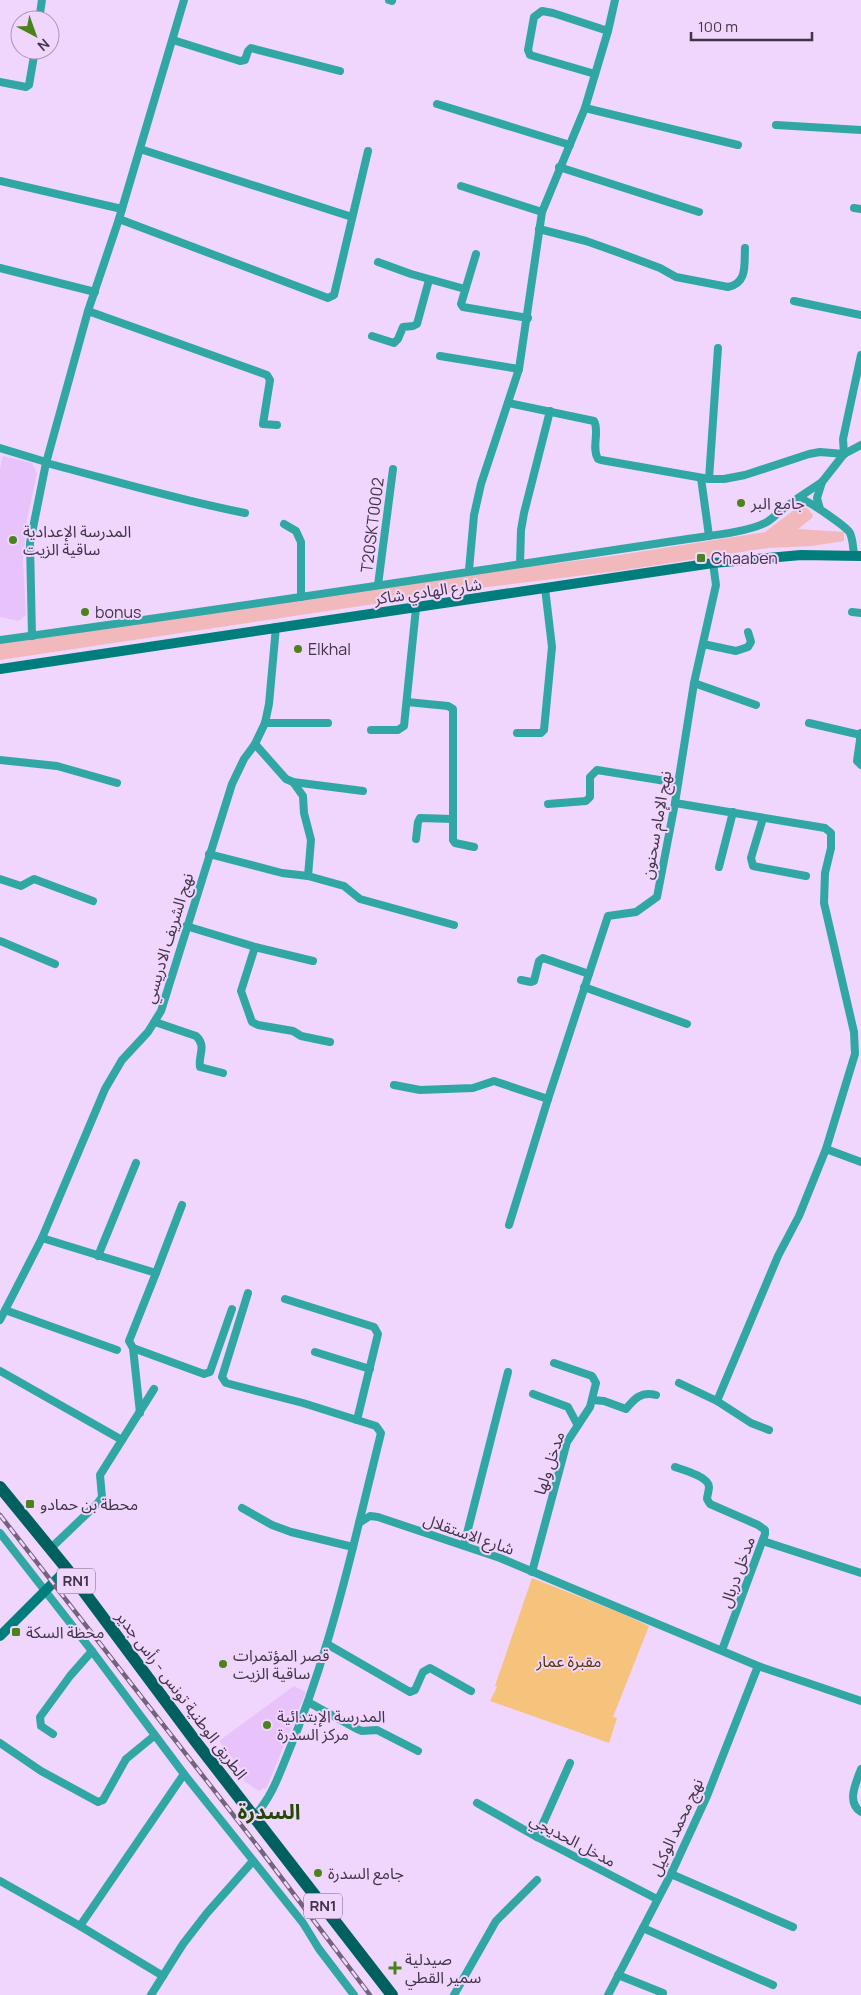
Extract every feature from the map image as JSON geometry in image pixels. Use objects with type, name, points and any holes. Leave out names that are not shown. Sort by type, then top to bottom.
[{"type":"main road","name":"شارع الهادي شاكر","points":[[0,669],[276,626],[298,625],[416,608],[713,563],[801,555],[857,556]]},
{"type":"main road","name":"الطريق الوطنية تونس - رأس جدير","points":[[0,1487],[51,1548],[392,1995]]},
{"type":"main road","points":[[0,1636],[67,1569]]},
{"type":"street","points":[[32,636],[30,543],[46,462],[88,311],[122,209],[184,0]]},
{"type":"street","points":[[469,570],[474,515],[481,484],[519,369],[528,318],[542,212],[585,108],[608,31],[614,0]]},
{"type":"street","points":[[596,74],[530,55],[528,50],[534,17],[542,11],[553,13],[608,31]]},
{"type":"street","points":[[173,40],[240,61],[245,60],[251,48],[340,71]]},
{"type":"street","points":[[0,82],[26,87],[29,85],[33,60]]},
{"type":"street","points":[[438,104],[570,145]]},
{"type":"street","points":[[585,108],[738,144]]},
{"type":"street","points":[[776,125],[861,130]]},
{"type":"street","points":[[140,149],[352,217]]},
{"type":"street","points":[[119,218],[328,298],[334,295],[368,151]]},
{"type":"street","points":[[559,167],[699,212]]},
{"type":"street","points":[[0,181],[122,209]]},
{"type":"street","points":[[461,186],[542,212]]},
{"type":"street","points":[[539,229],[586,241],[660,268],[676,277],[728,287],[735,286],[743,277],[746,248]]},
{"type":"street","points":[[476,254],[461,304],[465,308],[528,318]]},
{"type":"street","points":[[378,262],[429,280],[465,289]]},
{"type":"street","points":[[0,268],[95,292]]},
{"type":"street","points":[[372,336],[394,343],[398,339],[403,327],[416,326],[429,280]]},
{"type":"street","points":[[794,301],[861,315]]},
{"type":"street","points":[[88,311],[267,375],[270,380],[263,424],[277,426]]},
{"type":"street","points":[[709,536],[705,478],[718,348]]},
{"type":"street","points":[[844,454],[842,439],[861,355]]},
{"type":"street","points":[[440,356],[519,369]]},
{"type":"street","points":[[508,403],[594,420],[596,425],[595,452],[598,459],[705,478],[724,479],[745,475],[820,452],[844,454]]},
{"type":"street","points":[[520,564],[521,530],[550,411]]},
{"type":"street","points":[[0,640],[302,597],[469,570],[709,536],[755,527],[766,522],[822,482],[844,454],[861,444]]},
{"type":"street","points":[[0,448],[191,502],[245,513]]},
{"type":"street","name":"T20SKT0002","points":[[378,585],[393,469]]},
{"type":"street","points":[[820,510],[817,498],[822,482]]},
{"type":"street","points":[[793,502],[806,500],[844,525],[849,531],[857,556]]},
{"type":"street","points":[[284,524],[296,531],[302,542],[302,597]]},
{"type":"street","name":"نهج الإمام سحنون","points":[[509,1225],[608,916],[636,912],[657,896],[675,803],[694,683],[716,586],[713,563]]},
{"type":"street","points":[[517,733],[541,733],[544,731],[552,646],[545,588]]},
{"type":"street","points":[[371,730],[402,729],[406,723],[416,608]]},
{"type":"street","points":[[852,612],[861,614]]},
{"type":"street","name":"نهج الشريف الادريسي","points":[[0,1320],[42,1238],[105,1089],[122,1060],[148,1032],[161,1011],[186,926],[232,784],[244,759],[255,744],[266,723],[276,626]]},
{"type":"street","points":[[703,644],[736,651],[748,647],[751,642],[748,632]]},
{"type":"street","points":[[694,683],[756,705]]},
{"type":"street","points":[[408,702],[448,706],[454,712],[454,843],[474,847]]},
{"type":"street","points":[[266,723],[328,723]]},
{"type":"street","points":[[809,723],[861,734],[856,756],[857,761],[861,765]]},
{"type":"street","points":[[255,744],[276,770],[286,779],[294,782],[363,791]]},
{"type":"street","points":[[0,760],[57,766],[118,782]]},
{"type":"street","points":[[548,804],[586,801],[590,797],[590,777],[597,770],[678,783]]},
{"type":"street","points":[[294,782],[303,796],[304,813],[311,840],[308,876]]},
{"type":"street","points":[[675,803],[825,828],[831,834],[831,848],[825,873],[824,903],[858,1034],[855,1054],[826,1149],[798,1216],[778,1256],[717,1401]]},
{"type":"street","points":[[719,867],[732,812]]},
{"type":"street","points":[[416,839],[420,818],[453,819]]},
{"type":"street","points":[[763,818],[751,858],[753,866],[806,876]]},
{"type":"street","points":[[209,854],[282,873],[308,876],[344,886],[360,899],[454,924]]},
{"type":"street","points":[[0,878],[21,886],[34,879],[93,901]]},
{"type":"street","points":[[186,926],[255,947],[313,961]]},
{"type":"street","points":[[0,941],[55,964]]},
{"type":"street","points":[[255,947],[241,991],[252,1022],[293,1032],[300,1036],[330,1042]]},
{"type":"street","points":[[521,980],[534,981],[539,961],[543,958],[588,974]]},
{"type":"street","points":[[584,987],[687,1024]]},
{"type":"street","points":[[155,1022],[196,1036],[200,1040],[202,1048],[200,1067],[223,1072]]},
{"type":"street","points":[[394,1085],[428,1090],[473,1088],[494,1081],[548,1099]]},
{"type":"street","points":[[826,1149],[861,1162]]},
{"type":"street","points":[[98,1256],[136,1163]]},
{"type":"street","points":[[140,1413],[132,1348],[129,1341],[182,1205]]},
{"type":"street","points":[[42,1238],[156,1273]]},
{"type":"street","points":[[248,1293],[222,1377],[226,1383],[303,1403],[376,1426],[381,1433],[327,1644],[308,1702],[278,1779],[264,1806],[254,1816]]},
{"type":"street","points":[[284,1299],[374,1327],[378,1334],[357,1420]]},
{"type":"street","points":[[132,1348],[204,1374],[210,1372],[232,1309]]},
{"type":"street","points":[[5,1310],[117,1350]]},
{"type":"street","points":[[316,1352],[370,1369]]},
{"type":"street","points":[[554,1363],[592,1376],[596,1383],[592,1400],[604,1401],[626,1409],[634,1398],[650,1393],[656,1395]]},
{"type":"street","points":[[0,1371],[122,1440]]},
{"type":"street","points":[[464,1545],[508,1372]]},
{"type":"street","points":[[679,1383],[717,1401],[751,1423],[769,1430]]},
{"type":"street","points":[[51,1548],[102,1497],[100,1476],[154,1389]]},
{"type":"street","points":[[533,1394],[568,1407],[577,1424]]},
{"type":"street","name":"مدخل ولها","points":[[532,1572],[566,1442],[592,1400]]},
{"type":"street","name":"مدخل دربال","points":[[675,1467],[702,1478],[708,1483],[707,1499],[710,1504],[762,1527],[765,1534],[722,1650]]},
{"type":"street","points":[[242,1508],[272,1525],[291,1532],[353,1547]]},
{"type":"street","name":"شارع الاستقلال","points":[[359,1523],[370,1516],[378,1517],[464,1545],[758,1666],[861,1701]]},
{"type":"street","points":[[0,1533],[92,1651],[154,1736],[303,1923],[319,1949],[354,1995]]},
{"type":"street","points":[[763,1541],[861,1573]]},
{"type":"street","points":[[327,1644],[410,1692],[415,1690],[424,1672],[430,1668],[471,1691]]},
{"type":"street","points":[[53,1734],[41,1726],[40,1718],[70,1676],[92,1651]]},
{"type":"street","name":"نهج محمد الوكيل","points":[[608,1995],[671,1874],[707,1796],[758,1666]]},
{"type":"street","points":[[308,1702],[357,1729],[362,1731],[377,1730],[418,1751]]},
{"type":"street","points":[[0,1743],[41,1771],[98,1802],[103,1800],[126,1759],[154,1736]]},
{"type":"street","points":[[537,1837],[570,1763]]},
{"type":"street","points":[[861,1769],[852,1799],[854,1806],[861,1812]]},
{"type":"street","points":[[80,1926],[184,1774]]},
{"type":"street","name":"مدخل الحديجي","points":[[477,1803],[537,1837],[657,1899]]},
{"type":"street","points":[[151,1995],[183,1944],[207,1913],[253,1862]]},
{"type":"street","points":[[671,1874],[792,1927]]},
{"type":"street","points":[[454,1995],[496,1921],[537,1880]]},
{"type":"street","points":[[0,1881],[163,1976]]},
{"type":"street","points":[[643,1928],[773,1985]]},
{"type":"street","points":[[618,1975],[663,1993]]},
{"type":"shaded area","name":"المدرسة الإعدادية ساقية الزيت","points":[[3,456],[32,463],[37,473],[27,520],[23,561],[26,615],[19,621],[0,617],[0,469]]},
{"type":"shaded area","points":[[798,507],[807,508],[813,515],[812,518],[798,529],[844,532],[844,541],[812,546],[768,548],[618,571],[488,587],[0,660],[0,644],[619,555],[765,532]]},
{"type":"shaded area","name":"المدرسة الإبتدائية مركز السدرة","points":[[294,1686],[306,1692],[266,1789],[263,1788],[259,1791],[244,1781],[244,1773],[219,1741]]},
{"type":"green space","name":"مقبرة عمار","points":[[532,1578],[649,1626],[613,1717],[617,1718],[609,1743],[490,1701],[497,1687],[495,1686]]},
{"type":"railway","points":[[0,1515],[259,1848],[370,1995]]},
{"type":"place","name":"جامع البر","points":[[741,503]]},
{"type":"place","name":"المدرسة الإعدادية ساقية الزيت","points":[[13,540]]},
{"type":"place","name":"Chaaben","points":[[701,558]]},
{"type":"place","name":"bonus","points":[[85,612]]},
{"type":"place","name":"Elkhal","points":[[298,649]]},
{"type":"place","name":"محطة بن حمادو","points":[[30,1504]]},
{"type":"place","name":"محطة السكة","points":[[16,1632]]},
{"type":"place","name":"قصر المؤتمرات ساقية الزيت","points":[[223,1664]]},
{"type":"place","name":"المدرسة الإبتدائية مركز السدرة","points":[[267,1725]]},
{"type":"place","name":"جامع السدرة","points":[[318,1873]]},
{"type":"place","name":"صيدلية سمير القطي","points":[[395,1968]]},
{"type":"district","name":"السدرة","points":[[269,1812]]}]
